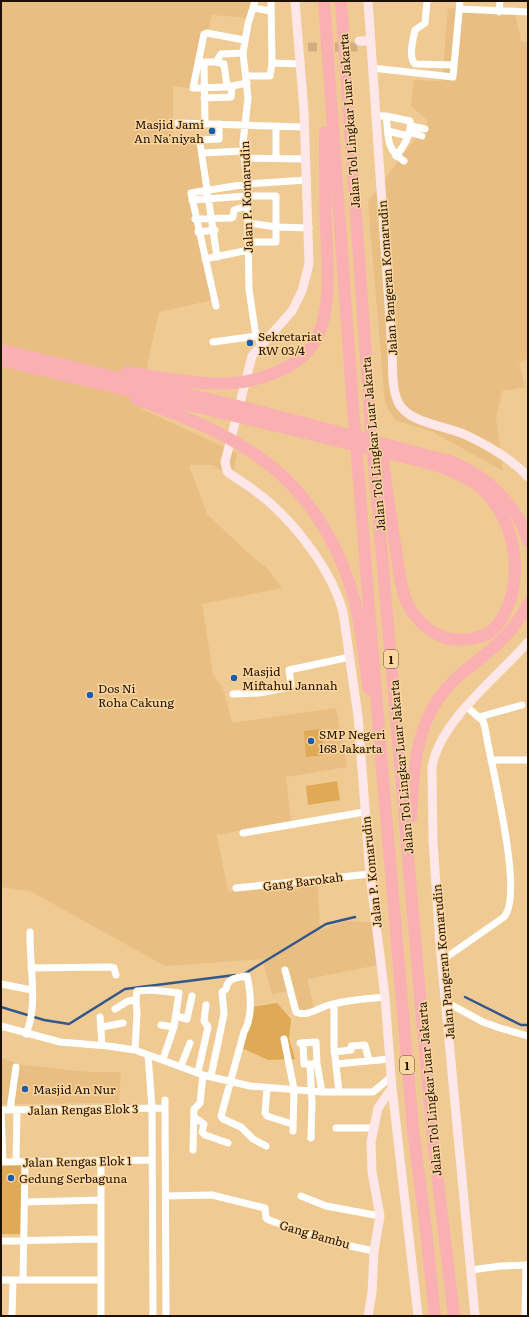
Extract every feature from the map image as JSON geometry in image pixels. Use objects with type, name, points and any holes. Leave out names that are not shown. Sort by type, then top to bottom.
[{"type":"highway","name":"Jalan Tol Lingkar Luar Jakarta","points":[[324,1],[328,82],[383,780],[413,1129],[435,1316]]},
{"type":"highway","name":"Jalan Tol Lingkar Luar Jakarta","points":[[341,1],[365,348],[434,1148],[454,1316]]},
{"type":"highway","points":[[56,363],[214,384],[244,382],[274,373],[295,362],[305,354],[314,343],[320,331],[325,309],[327,273],[326,120],[328,82]]},
{"type":"highway","points":[[365,348],[399,572],[408,604],[422,623],[443,637],[461,640],[486,635],[498,628],[514,613],[524,585],[525,564],[512,524],[493,499],[484,490],[462,476],[437,465],[396,451]]},
{"type":"highway","points":[[1,350],[322,433],[396,451],[453,462],[482,478],[507,502],[521,522],[528,541]]},
{"type":"highway","points":[[1,360],[98,383],[223,408]]},
{"type":"highway","points":[[98,383],[174,412],[210,429],[252,454],[284,477],[308,505],[331,542],[344,571],[358,619],[383,780]]},
{"type":"highway","points":[[411,879],[411,820],[414,770],[426,718],[434,705],[451,684],[505,638],[517,624],[528,604]]},
{"type":"street","points":[[244,40],[206,33],[201,62],[193,88],[203,89],[230,87],[247,80],[270,76],[273,32],[270,11],[271,1]]},
{"type":"street","points":[[261,345],[286,320],[302,291],[310,258],[301,64],[303,45],[295,1]]},
{"type":"street","name":"Jalan Pangeran Komarudin","points":[[368,1],[394,382],[398,402],[407,412],[417,418],[467,435],[497,452],[528,477]]},
{"type":"street","points":[[427,1],[425,23],[415,30],[412,54],[413,62],[416,64],[454,66]]},
{"type":"street","points":[[372,68],[451,78],[454,75],[460,1]]},
{"type":"street","points":[[500,1],[500,12]]},
{"type":"street","points":[[254,4],[270,11]]},
{"type":"street","name":"Jalan P. Komarudin","points":[[254,4],[244,40],[243,53],[247,80],[246,124],[243,154],[247,184],[249,289],[257,336],[261,345],[249,362],[225,462],[227,471],[230,474],[263,497],[304,540],[322,567],[340,600],[350,656],[358,716],[364,812],[385,997],[392,1088]]},
{"type":"street","points":[[460,9],[500,12],[528,12]]},
{"type":"street","points":[[359,44],[371,44]]},
{"type":"street","points":[[216,62],[221,54],[243,53]]},
{"type":"street","points":[[201,62],[216,62],[224,64],[231,97],[204,98]]},
{"type":"street","points":[[201,62],[204,98],[204,123]]},
{"type":"street","points":[[272,63],[301,64]]},
{"type":"street","points":[[375,116],[408,119],[410,121],[405,145],[396,156]]},
{"type":"street","points":[[386,116],[389,146],[396,156],[404,161]]},
{"type":"street","points":[[178,123],[304,127]]},
{"type":"street","points":[[217,257],[215,230],[211,217],[210,199],[200,140],[219,139],[219,124]]},
{"type":"street","points":[[276,126],[276,157]]},
{"type":"street","points":[[388,131],[425,129]]},
{"type":"street","points":[[409,131],[422,136]]},
{"type":"street","points":[[202,154],[243,154],[306,159]]},
{"type":"street","points":[[216,306],[206,259],[195,219],[191,192],[247,184],[307,180]]},
{"type":"street","points":[[192,200],[247,196],[276,196],[277,227],[275,243],[248,242]]},
{"type":"street","points":[[195,219],[232,217],[234,210],[247,206]]},
{"type":"street","points":[[248,223],[277,227],[309,228]]},
{"type":"street","points":[[198,232],[215,230]]},
{"type":"street","points":[[206,259],[249,250]]},
{"type":"street","points":[[214,342],[257,336]]},
{"type":"street","name":"Jalan Pangeran Komarudin","points":[[475,1316],[442,962],[433,841],[432,768],[438,747],[448,731],[483,687],[528,642]]},
{"type":"street","points":[[233,694],[259,693],[290,686],[289,670],[350,656]]},
{"type":"street","points":[[479,718],[522,705]]},
{"type":"street","points":[[442,962],[504,917],[510,906],[508,850],[483,721],[467,707]]},
{"type":"street","points":[[491,760],[528,760]]},
{"type":"street","points":[[243,833],[364,812]]},
{"type":"street","name":"Gang Barokah","points":[[236,888],[370,874]]},
{"type":"street","points":[[26,1034],[29,1026],[32,1001],[30,932]]},
{"type":"street","points":[[31,968],[110,967],[114,968],[116,975]]},
{"type":"street","points":[[285,970],[296,1012],[308,1013],[339,1003],[385,997]]},
{"type":"street","points":[[211,1076],[224,1014],[222,992],[226,989],[228,983],[232,979],[247,976],[250,990],[247,1027],[244,1032],[221,1117],[241,1127],[253,1139],[266,1146]]},
{"type":"street","points":[[1,984],[32,990]]},
{"type":"street","points":[[135,1050],[136,1020],[138,1014],[136,1000],[137,991],[150,990],[179,993],[174,1027],[163,1059]]},
{"type":"street","points":[[176,1016],[187,1019],[192,996]]},
{"type":"street","points":[[115,1009],[126,1002],[136,1000]]},
{"type":"street","points":[[446,1001],[483,1022],[528,1036]]},
{"type":"street","points":[[193,1150],[194,1109],[200,1103],[201,1074],[208,1027],[204,1021],[206,1005]]},
{"type":"street","points":[[334,1005],[334,1050],[339,1092]]},
{"type":"street","points":[[100,1017],[102,1027],[102,1045]]},
{"type":"street","points":[[102,1027],[123,1023]]},
{"type":"street","points":[[161,1025],[174,1027]]},
{"type":"street","points":[[1,1026],[60,1042],[102,1045],[135,1050],[201,1074],[267,1088],[312,1090],[322,1092],[374,1092],[391,1077]]},
{"type":"street","points":[[267,1088],[265,1113],[267,1116],[292,1128],[294,1089],[284,1039]]},
{"type":"street","points":[[311,1138],[312,1090],[316,1042],[302,1043],[303,1062],[314,1064]]},
{"type":"street","points":[[181,1066],[190,1043]]},
{"type":"street","points":[[334,1050],[351,1050],[351,1046],[365,1045],[369,1061]]},
{"type":"street","points":[[148,1055],[152,1108],[153,1316]]},
{"type":"street","points":[[336,1064],[390,1059]]},
{"type":"street","points":[[314,1064],[322,1092]]},
{"type":"street","points":[[16,1067],[14,1111],[16,1162]]},
{"type":"street","points":[[368,1316],[372,1293],[374,1251],[380,1216],[371,1162],[374,1128],[378,1108],[392,1088]]},
{"type":"street","points":[[392,1088],[418,1316]]},
{"type":"street","name":"Jalan Rengas Elok 3","points":[[1,1110],[152,1108],[165,1104],[166,1196]]},
{"type":"street","points":[[1,1110],[2,1162]]},
{"type":"street","points":[[194,1117],[204,1124],[203,1134],[228,1143]]},
{"type":"street","points":[[336,1128],[374,1128]]},
{"type":"street","name":"Jalan Rengas Elok 1","points":[[2,1162],[152,1160]]},
{"type":"street","points":[[101,1161],[101,1316]]},
{"type":"street","points":[[23,1280],[25,1162]]},
{"type":"street","name":"Gang Bambu","points":[[166,1196],[212,1195],[235,1200],[267,1209],[266,1218],[269,1220],[331,1242],[346,1243],[374,1251]]},
{"type":"street","points":[[166,1196],[166,1316]]},
{"type":"street","points":[[301,1196],[326,1206],[380,1216]]},
{"type":"street","points":[[25,1202],[101,1200]]},
{"type":"street","points":[[1,1241],[101,1239]]},
{"type":"street","points":[[471,1270],[527,1265],[525,1316]]},
{"type":"street","points":[[1,1280],[101,1280]]},
{"type":"street","points":[[12,1316],[13,1280]]},
{"type":"shaded area","points":[[1,1],[254,1],[251,18],[212,15],[194,89],[173,86],[173,141],[204,136],[210,185],[194,188],[217,299],[159,312],[148,361],[142,409],[237,453],[232,477],[213,465],[189,465],[207,514],[246,551],[268,569],[282,588],[202,604],[213,674],[224,691],[232,723],[336,708],[347,767],[286,777],[291,821],[217,835],[228,892],[317,877],[320,930],[346,921],[382,923],[383,964],[307,979],[314,1008],[297,1013],[289,991],[272,994],[262,959],[165,966],[30,891],[1,887]]},
{"type":"shaded area","points":[[448,8],[515,12],[521,41],[528,42],[528,358],[519,363],[525,387],[502,391],[496,418],[503,471],[433,432],[395,420],[385,403],[368,202],[428,121],[411,106],[414,80],[442,81]]},
{"type":"shaded area","points":[[322,729],[324,755],[306,757],[304,731]]},
{"type":"shaded area","points":[[337,781],[340,800],[308,805],[306,786]]},
{"type":"shaded area","points":[[277,1003],[291,1019],[289,1039],[295,1059],[268,1060],[242,1048],[252,1007]]},
{"type":"shaded area","points":[[1,1058],[23,1065],[88,1072],[121,1072],[119,1103],[1,1104]]},
{"type":"shaded area","points":[[23,1163],[24,1234],[1,1234],[1,1164]]},
{"type":"waterway","points":[[244,974],[326,924],[355,917]]},
{"type":"waterway","points":[[1,1007],[44,1020],[69,1024],[125,989],[235,975]]},
{"type":"waterway","points":[[465,997],[521,1025],[528,1025]]},
{"type":"tunnel","points":[[308,47],[359,47]]},
{"type":"place","name":"Masjid Jami An Na'niyah","points":[[212,131]]},
{"type":"place","name":"Sekretariat RW 03/4","points":[[250,343]]},
{"type":"place","name":"Masjid Miftahul Jannah","points":[[234,678]]},
{"type":"place","name":"Dos Ni Roha Cakung","points":[[90,695]]},
{"type":"place","name":"SMP Negeri 168 Jakarta","points":[[311,741]]},
{"type":"place","name":"Masjid An Nur","points":[[25,1089]]},
{"type":"place","name":"Gedung Serbaguna","points":[[11,1178]]}]
